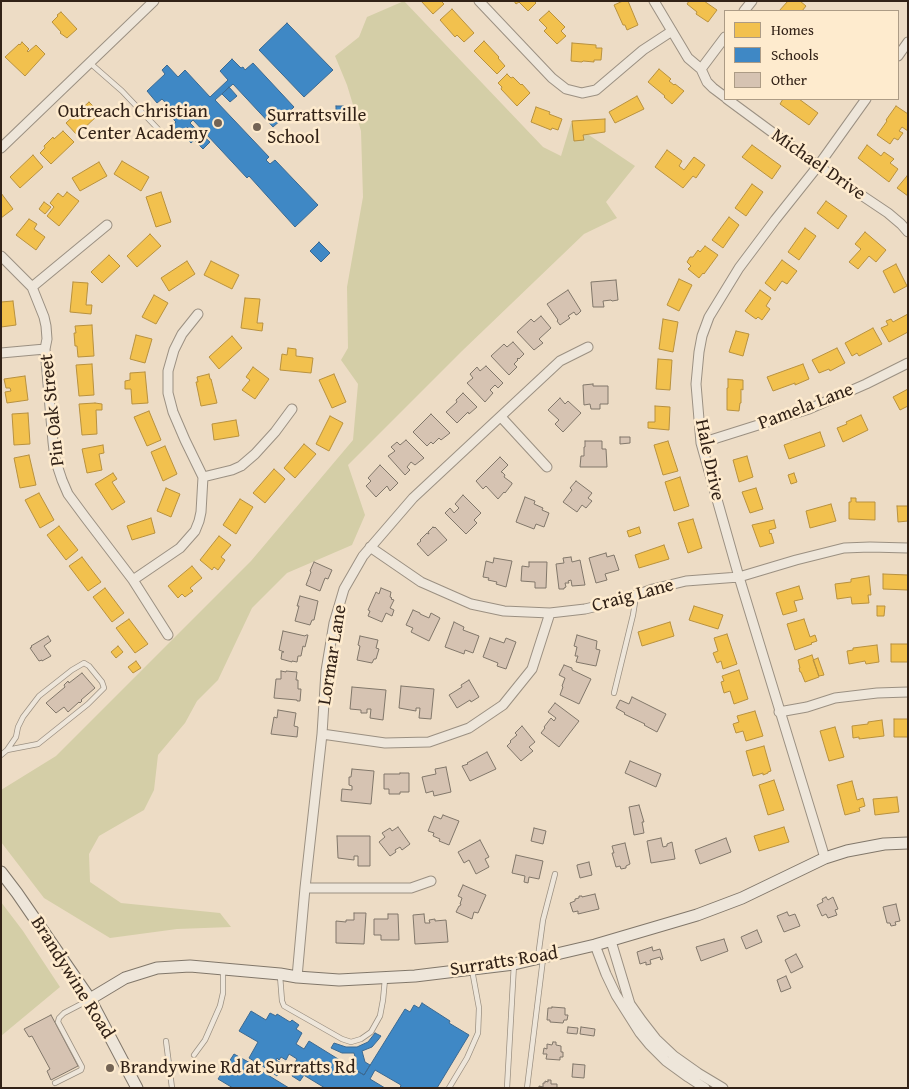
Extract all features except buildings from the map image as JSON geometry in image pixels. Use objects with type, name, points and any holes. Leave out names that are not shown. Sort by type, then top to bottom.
[{"type":"main road","name":"Surratts Road","points":[[90,999],[125,978],[157,968],[190,966],[339,980],[472,970],[514,964],[611,941],[697,915],[742,898],[825,858],[847,851],[884,844],[908,843]]},
{"type":"main road","name":"Brandywine Road","points":[[2,876],[17,893],[90,999],[137,1088]]},
{"type":"street","points":[[1,148],[154,1]]},
{"type":"street","points":[[479,1],[559,84],[566,89],[582,93],[596,90],[643,50],[672,32]]},
{"type":"street","name":"Michael Drive","points":[[654,1],[688,58],[701,69],[707,82],[724,96]]},
{"type":"street","points":[[701,69],[724,38]]},
{"type":"street","points":[[899,55],[908,42]]},
{"type":"street","name":"Michael Drive","points":[[729,100],[818,166],[888,213],[908,232]]},
{"type":"street","name":"Hale Drive","points":[[825,858],[779,712],[701,443],[696,384],[702,336],[709,317],[739,268],[818,166],[865,100]]},
{"type":"street","points":[[32,287],[107,225]]},
{"type":"street","name":"Pin Oak Street","points":[[1,256],[32,287],[46,326],[47,339],[45,349],[55,459],[68,494],[133,580],[168,635]]},
{"type":"street","points":[[133,580],[180,548],[195,531],[199,522],[203,477],[173,412],[168,393],[168,371],[174,350],[182,334],[198,314]]},
{"type":"street","name":"Lormar Lane","points":[[297,977],[322,734],[326,671],[334,623],[344,589],[363,556],[413,498],[560,361],[588,347]]},
{"type":"street","points":[[1,353],[45,349]]},
{"type":"street","name":"Pamela Lane","points":[[701,443],[809,409],[908,363]]},
{"type":"street","points":[[203,477],[241,466],[256,454],[292,409]]},
{"type":"street","points":[[501,417],[546,467]]},
{"type":"street","name":"Craig Lane","points":[[370,547],[421,582],[471,604],[504,611],[550,613],[585,609],[686,581],[739,577],[844,548],[908,548]]},
{"type":"street","points":[[322,734],[385,743],[429,742],[469,728],[503,705],[532,669],[550,613]]},
{"type":"street","points":[[779,712],[807,707],[842,697],[908,692]]},
{"type":"street","points":[[305,888],[411,888],[431,881]]},
{"type":"street","points":[[611,941],[630,1004],[642,1021],[656,1039],[674,1056],[724,1088]]},
{"type":"street","points":[[595,945],[616,995],[640,1033],[666,1061],[705,1088]]},
{"type":"lane","points":[[90,63],[122,91],[158,129]]},
{"type":"lane","points":[[614,693],[636,595]]},
{"type":"lane","points":[[1,755],[8,750],[16,737],[23,717],[39,696],[72,670],[84,663],[89,666],[102,682],[104,688],[88,704],[38,744],[8,750]]},
{"type":"lane","points":[[527,1088],[541,958],[543,920],[555,874]]},
{"type":"lane","points":[[507,1088],[514,964]]},
{"type":"lane","points":[[194,1055],[205,1040],[220,1006],[223,993],[223,969]]},
{"type":"lane","points":[[449,1088],[467,1058],[478,1033],[479,1008],[472,970]]},
{"type":"lane","points":[[280,974],[284,1006],[342,1040],[351,1042],[361,1039],[371,1032],[380,1016],[384,1000],[385,977]]},
{"type":"lane","points":[[55,1084],[81,1070],[82,1067],[58,1022],[59,1018],[64,1013],[90,999]]},
{"type":"lane","points":[[166,1041],[172,1088]]},
{"type":"shaded area","points":[[404,1],[543,147],[561,156],[571,123],[635,166],[606,202],[617,218],[584,234],[462,351],[348,465],[365,515],[352,545],[287,573],[252,608],[218,680],[197,701],[185,723],[158,755],[154,790],[144,810],[99,836],[89,854],[90,882],[121,903],[220,913],[231,927],[177,929],[110,938],[44,898],[1,842],[1,790],[56,756],[251,561],[353,440],[358,384],[341,360],[348,348],[347,287],[363,197],[361,131],[347,85],[335,56],[359,37],[367,17]]},
{"type":"shaded area","points":[[1,902],[23,931],[60,987],[1,1036]]},
{"type":"place","name":"Outreach Christian Center Academy","points":[[218,123]]},
{"type":"place","name":"Surrattsville School","points":[[257,127]]},
{"type":"place","name":"Brandywine Rd at Surratts Rd","points":[[110,1068]]}]
